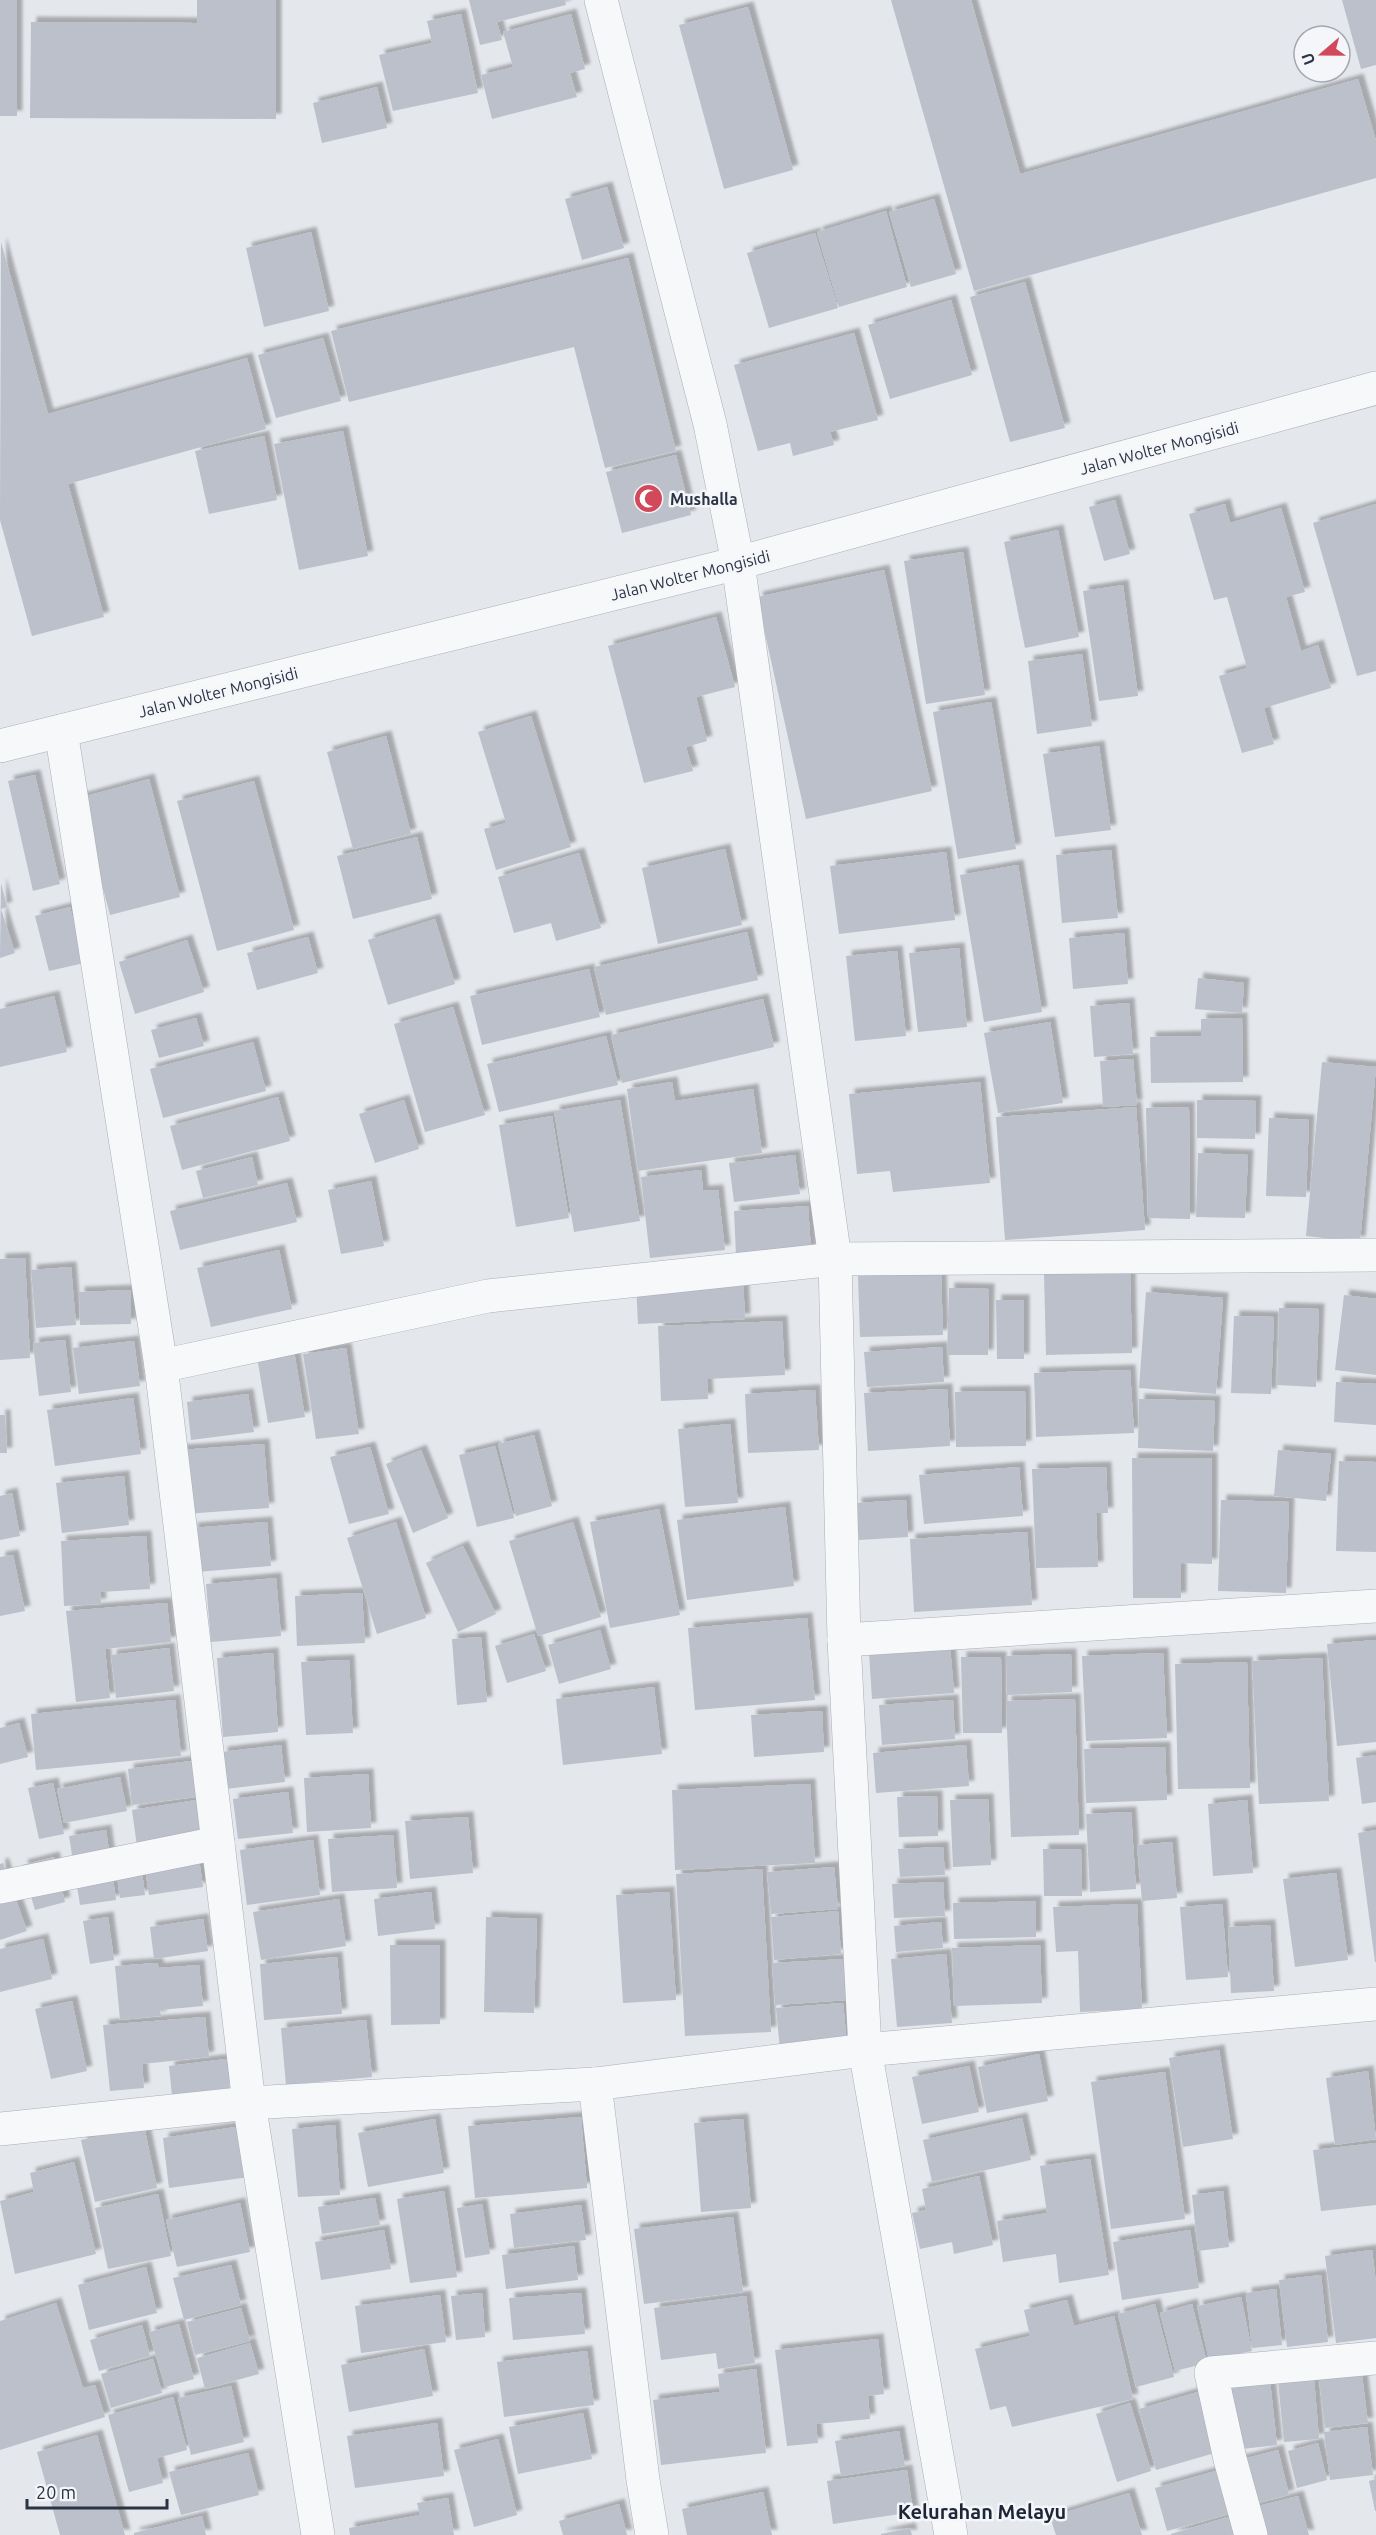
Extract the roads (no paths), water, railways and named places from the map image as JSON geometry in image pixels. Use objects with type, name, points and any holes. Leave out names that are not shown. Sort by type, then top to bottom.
[{"type":"street","points":[[602,0],[710,424],[738,563],[835,1259],[844,1640],[866,2050],[951,2535]]},
{"type":"street","name":"Jalan Wolter Mongisidi","points":[[0,746],[738,563],[1376,388]]},
{"type":"street","points":[[61,731],[161,1366],[249,2103],[318,2535]]},
{"type":"street","points":[[161,1366],[488,1296],[835,1259],[1376,1255]]},
{"type":"street","points":[[844,1640],[1376,1606]]},
{"type":"street","points":[[0,1887],[218,1843]]},
{"type":"street","points":[[0,2129],[249,2103],[595,2084],[866,2050],[1376,2004]]},
{"type":"street","points":[[595,2084],[643,2480],[652,2535]]},
{"type":"street","points":[[1251,2535],[1230,2459],[1211,2373],[1376,2358]]},
{"type":"place","name":"Mushalla","points":[[649,499]]},
{"type":"district","name":"Kelurahan Melayu","points":[[982,2512]]}]
